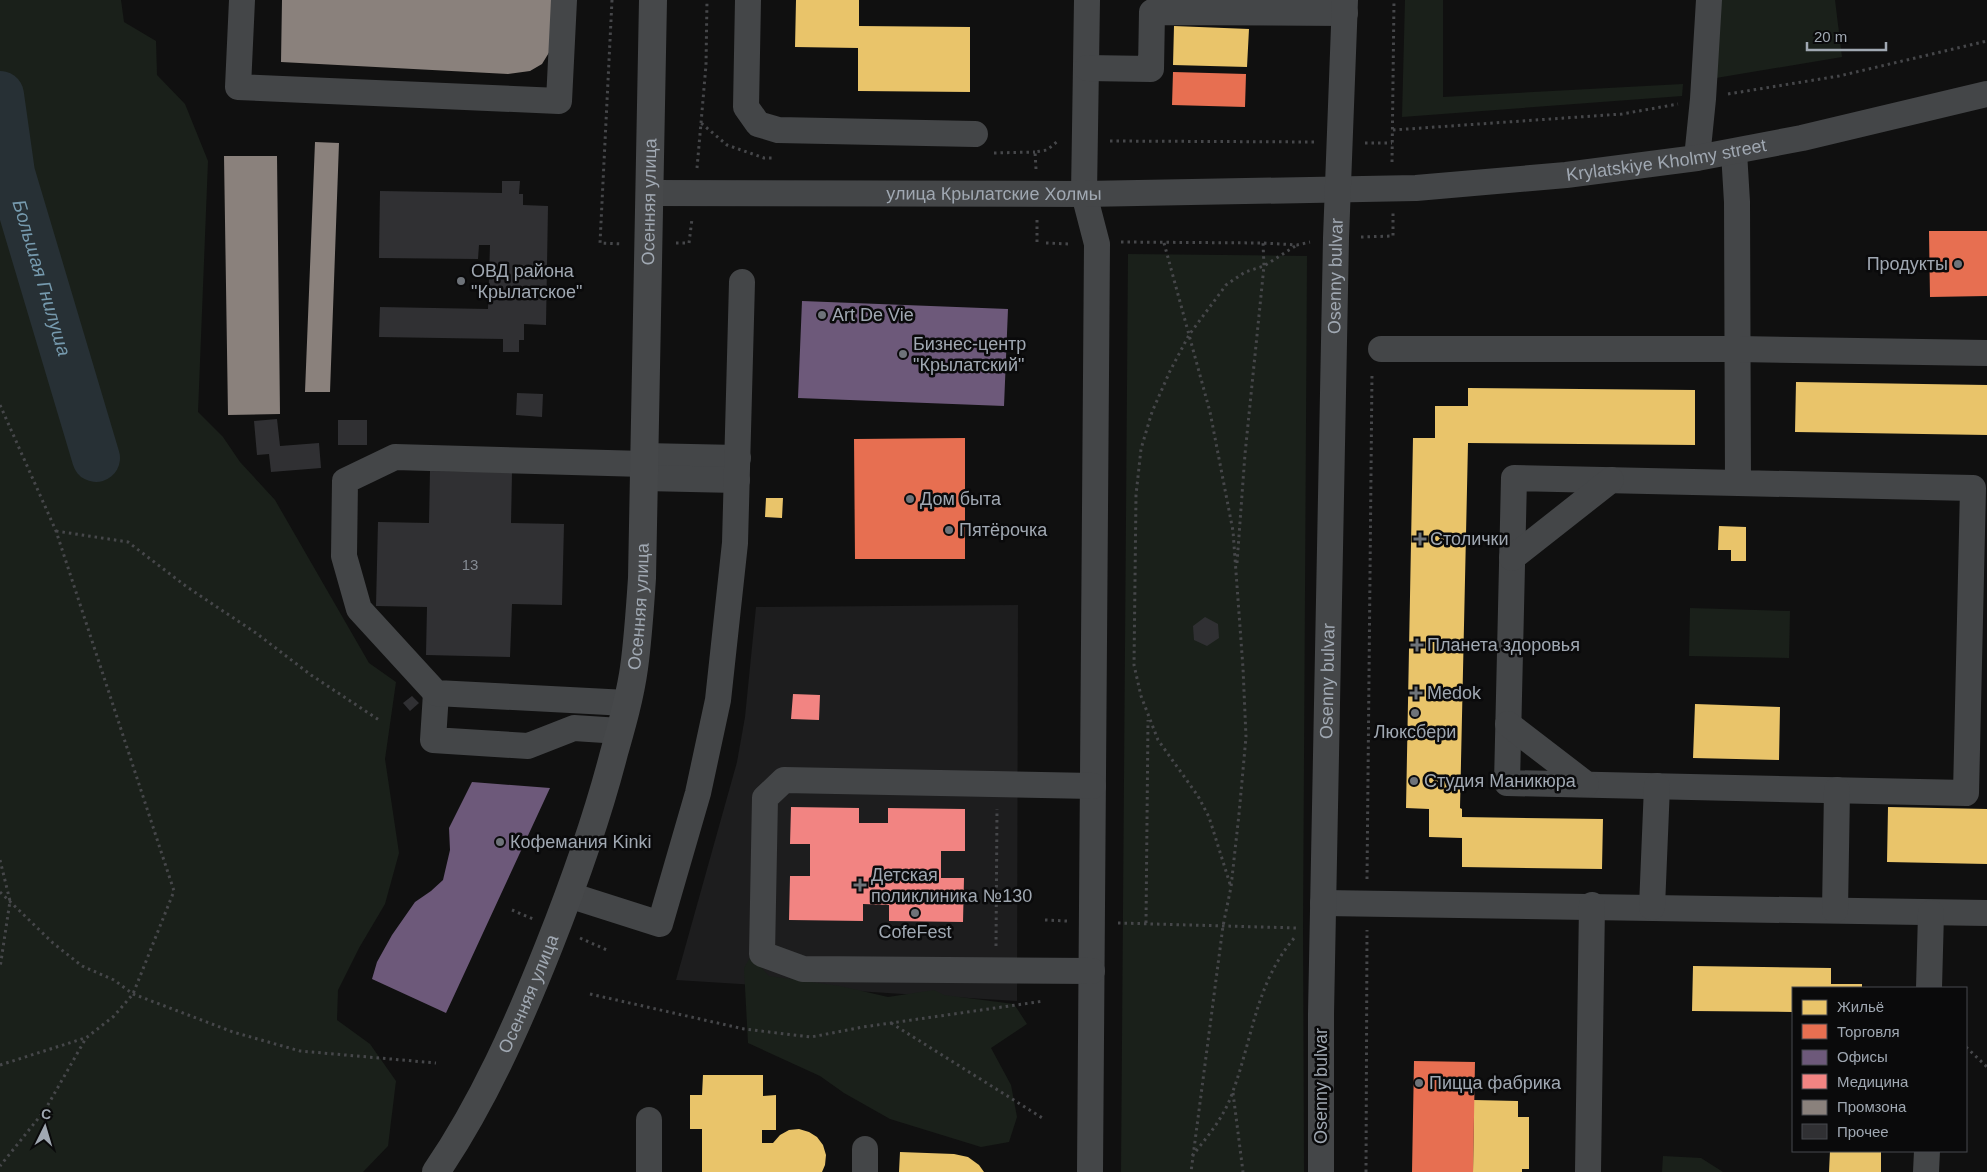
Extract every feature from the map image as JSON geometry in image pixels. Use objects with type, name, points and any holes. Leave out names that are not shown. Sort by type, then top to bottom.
[{"type":"main road","name":"Осенняя улица","points":[[436,1172],[467,1122],[500,1060],[536,979],[597,817],[634,669],[642,578],[653,0]]},
{"type":"street","points":[[242,0],[238,87],[560,101],[564,0]]},
{"type":"street","points":[[748,0],[746,107],[758,124],[778,130],[975,134]]},
{"type":"street","points":[[1088,0],[1084,194],[1098,244],[1090,1172]]},
{"type":"street","points":[[1697,158],[1703,99],[1709,0]]},
{"type":"street","points":[[1087,68],[1151,69],[1152,12],[1345,7]]},
{"type":"street","name":"Osenny bulvar","points":[[1321,1172],[1323,902],[1338,190],[1345,7]]},
{"type":"street","name":"Krylatskiye Kholmy street","points":[[1338,190],[1393,188],[1566,175],[1697,158],[1734,152],[1987,94]]},
{"type":"street","points":[[1734,152],[1738,349],[1738,483]]},
{"type":"street","name":"улица Крылатские Холмы","points":[[650,193],[1084,194],[1338,190]]},
{"type":"street","points":[[569,895],[660,924],[698,794],[718,700],[735,543],[742,282]]},
{"type":"street","points":[[1381,349],[1738,349],[1987,353]]},
{"type":"street","points":[[627,703],[436,693],[359,610],[344,556],[345,481],[395,457],[737,469]]},
{"type":"street","points":[[1514,478],[1611,480],[1973,488],[1966,793],[1507,783],[1514,478]]},
{"type":"street","points":[[1512,558],[1611,480]]},
{"type":"street","points":[[436,693],[433,740],[528,746],[574,728],[620,731]]},
{"type":"street","points":[[1508,724],[1586,784]]},
{"type":"street","points":[[1092,971],[803,969],[762,954],[765,798],[784,780],[1093,786]]},
{"type":"street","points":[[1652,907],[1657,786]]},
{"type":"street","points":[[1835,910],[1837,790]]},
{"type":"street","points":[[1323,902],[1987,913]]},
{"type":"street","points":[[1588,1172],[1592,905]]},
{"type":"street","points":[[1929,987],[1930,913]]},
{"type":"street","points":[[649,1120],[649,1172]]},
{"type":"street","points":[[1926,1152],[1926,1172]]},
{"type":"path","points":[[600,243],[612,0]]},
{"type":"path","points":[[702,123],[706,65],[707,0]]},
{"type":"path","points":[[1393,236],[1394,0]]},
{"type":"path","points":[[1059,131],[1059,140]]},
{"type":"path","points":[[1037,244],[1035,152],[1047,150],[1059,140],[1392,143]]},
{"type":"path","points":[[1046,243],[1098,244],[1133,241],[1298,245],[1264,266],[1245,272],[1226,286],[1189,335],[1170,371],[1152,412],[1141,449],[1136,495],[1134,666],[1148,717],[1158,740],[1198,796],[1209,817],[1231,887]]},
{"type":"path","points":[[1164,243],[1210,412],[1233,531],[1246,737],[1240,814],[1231,887],[1223,926],[1191,1172]]},
{"type":"path","points":[[1236,575],[1245,454],[1264,266],[1263,243]]},
{"type":"path","points":[[1366,1172],[1372,365],[1381,349]]},
{"type":"path","points":[[0,405],[56,531],[174,891],[133,994],[114,1016],[86,1038],[0,1065]]},
{"type":"path","points":[[0,418],[5,417]]},
{"type":"path","points":[[56,531],[128,542],[187,587],[379,720]]},
{"type":"path","points":[[1146,923],[1148,717]]},
{"type":"path","points":[[996,971],[997,784]]},
{"type":"path","points":[[0,860],[10,901],[0,968]]},
{"type":"path","points":[[0,892],[53,943],[82,966],[114,980],[133,994],[233,1032],[300,1051],[436,1064]]},
{"type":"path","points":[[1045,920],[1303,928],[1286,948],[1260,998],[1233,1092],[1218,1124],[1192,1156]]},
{"type":"path","points":[[590,994],[744,1029],[811,1037],[891,1023],[1044,1001]]},
{"type":"path","points":[[891,1023],[1044,1119]]},
{"type":"path","points":[[0,1166],[45,1110],[86,1038]]},
{"type":"path","points":[[1967,1048],[1987,1068]]},
{"type":"path","points":[[1233,1092],[1243,1172]]},
{"type":"shaded area","points":[[0,0],[121,0],[124,22],[156,41],[157,75],[185,104],[208,161],[198,412],[223,437],[240,462],[275,500],[369,663],[396,682],[385,759],[399,853],[385,904],[359,948],[338,990],[337,1020],[370,1044],[396,1081],[388,1146],[363,1172],[0,1172]]},
{"type":"shaded area","points":[[1405,0],[1443,0],[1443,97],[1683,84],[1682,96],[1402,117]]},
{"type":"shaded area","points":[[1721,0],[1835,0],[1842,57],[1716,78]]},
{"type":"shaded area","points":[[1128,254],[1307,256],[1303,928],[1304,1172],[1121,1172]]},
{"type":"shaded area","name":"Детская поликлиника №130","points":[[1018,605],[1017,1001],[676,980],[737,762],[745,717],[756,607]]},
{"type":"shaded area","points":[[1690,608],[1790,611],[1789,658],[1689,656]]},
{"type":"shaded area","points":[[751,956],[769,976],[840,986],[888,997],[934,990],[944,995],[1014,1004],[1027,1024],[991,1048],[1011,1085],[1017,1117],[1009,1142],[981,1147],[890,1119],[844,1093],[820,1076],[748,1043],[744,968]]},
{"type":"shaded area","points":[[1663,1156],[1701,1158],[1723,1172],[1662,1172]]},
{"type":"building: Жильё","points":[[796,0],[859,0],[859,26],[970,27],[970,92],[858,91],[858,48],[795,47]]},
{"type":"building: Жильё","points":[[1174,26],[1249,29],[1247,67],[1173,65]]},
{"type":"building: Жильё","points":[[1796,382],[1987,385],[1987,435],[1795,432]]},
{"type":"building: Жильё","points":[[1468,388],[1695,390],[1695,445],[1468,443],[1460,808],[1462,809],[1462,817],[1603,819],[1602,869],[1462,867],[1462,838],[1429,837],[1429,809],[1406,808],[1413,438],[1435,438],[1435,406],[1468,406]]},
{"type":"building: Жильё","points":[[766,498],[783,498],[782,518],[765,517]]},
{"type":"building: Жильё","points":[[1719,526],[1746,527],[1746,561],[1731,561],[1731,550],[1718,550]]},
{"type":"building: Жильё","points":[[1695,704],[1780,707],[1779,760],[1693,758]]},
{"type":"building: Жильё","points":[[1888,807],[1987,809],[1987,864],[1887,862]]},
{"type":"building: Жильё","points":[[1693,966],[1831,968],[1831,984],[1862,984],[1862,987],[1792,987],[1792,1012],[1692,1011]]},
{"type":"building: Жильё","points":[[703,1075],[763,1075],[763,1096],[776,1095],[776,1130],[762,1130],[762,1143],[773,1143],[780,1135],[789,1130],[799,1129],[809,1132],[817,1137],[823,1145],[826,1155],[822,1172],[702,1172],[702,1129],[690,1129],[690,1095],[702,1095]]},
{"type":"building: Жильё","points":[[1474,1100],[1518,1101],[1518,1117],[1529,1117],[1529,1169],[1522,1169],[1522,1172],[1473,1172]]},
{"type":"building: Жильё","points":[[900,1152],[954,1154],[968,1157],[979,1165],[984,1172],[899,1172]]},
{"type":"building: Жильё","points":[[1830,1152],[1881,1152],[1881,1172],[1829,1172]]},
{"type":"building: Торговля","points":[[1173,72],[1246,74],[1245,107],[1172,105]]},
{"type":"building: Торговля","name":"Продукты","points":[[1929,231],[1987,231],[1987,296],[1930,297]]},
{"type":"building: Торговля","name":"Дом быта","points":[[965,438],[965,559],[855,559],[854,439]]},
{"type":"building: Торговля","points":[[1414,1061],[1475,1062],[1473,1172],[1412,1172]]},
{"type":"building: Офисы","name":"Бизнес-центр \"Крылатский\"","points":[[802,301],[1008,309],[1004,406],[798,398]]},
{"type":"building: Офисы","points":[[472,782],[550,788],[446,1013],[372,979],[377,962],[392,935],[415,902],[443,880],[450,850],[449,828]]},
{"type":"building: Медицина","points":[[793,694],[820,695],[819,720],[791,719]]},
{"type":"building: Медицина","points":[[791,807],[859,808],[859,823],[888,823],[888,808],[965,809],[965,851],[941,851],[941,878],[964,878],[963,922],[889,921],[889,905],[863,904],[863,921],[789,920],[790,876],[810,876],[810,844],[790,844]]},
{"type":"building: Промзона","points":[[282,0],[555,0],[553,46],[542,64],[530,71],[508,74],[281,62]]},
{"type":"building: Промзона","points":[[315,142],[339,143],[330,392],[305,392]]},
{"type":"building: Промзона","points":[[224,156],[277,156],[280,414],[228,415]]},
{"type":"building: Прочее","points":[[502,181],[520,181],[519,194],[523,194],[523,205],[548,206],[546,325],[524,324],[524,340],[519,340],[519,352],[503,352],[503,339],[379,337],[380,307],[488,309],[490,245],[479,245],[478,259],[379,258],[380,191],[502,193]]},
{"type":"building: Прочее","points":[[517,393],[543,394],[542,417],[516,415]]},
{"type":"building: Прочее","points":[[277,419],[280,446],[319,443],[321,468],[271,472],[269,454],[257,455],[254,421]]},
{"type":"building: Прочее","points":[[338,420],[367,420],[367,445],[338,445]]},
{"type":"building: Прочее","points":[[430,471],[512,472],[511,523],[564,524],[562,605],[512,604],[510,657],[426,655],[427,607],[376,606],[378,522],[429,523]]},
{"type":"building: Прочее","points":[[1205,617],[1218,624],[1219,638],[1207,646],[1194,640],[1193,626]]},
{"type":"building: Прочее","points":[[412,696],[419,703],[410,711],[403,703]]},
{"type":"waterway","name":"Большая Гнилуша","points":[[0,95],[11,173],[96,458]]},
{"type":"place","name":"Продукты","points":[[1958,264]]},
{"type":"place","name":"ОВД района \"Крылатское\"","points":[[461,281]]},
{"type":"place","name":"Art De Vie","points":[[822,315]]},
{"type":"place","name":"Бизнес-центр \"Крылатский\"","points":[[903,354]]},
{"type":"place","name":"Дом быта","points":[[910,499]]},
{"type":"place","name":"Пятёрочка","points":[[949,530]]},
{"type":"place","name":"Столички","points":[[1420,539]]},
{"type":"place","name":"Планета здоровья","points":[[1417,645]]},
{"type":"place","name":"Medok","points":[[1416,693]]},
{"type":"place","name":"Люксбери","points":[[1415,713]]},
{"type":"place","name":"Студия Маникюра","points":[[1414,781]]},
{"type":"place","name":"Кофемания Kinki","points":[[500,842]]},
{"type":"place","name":"Детская поликлиника №130","points":[[860,885]]},
{"type":"place","name":"CofeFest","points":[[915,913]]},
{"type":"place","name":"Пицца фабрика","points":[[1419,1083]]}]
